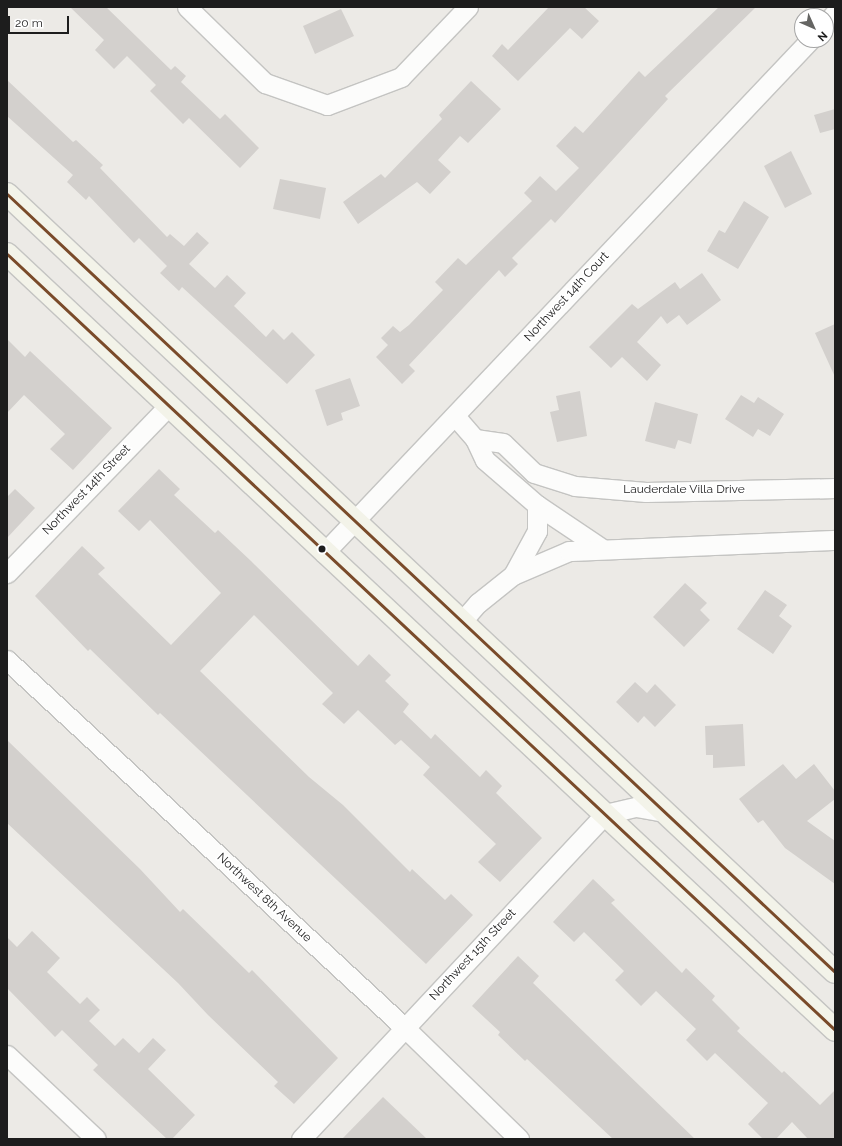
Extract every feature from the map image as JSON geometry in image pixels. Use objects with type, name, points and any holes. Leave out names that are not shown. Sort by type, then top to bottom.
[{"type":"main road","points":[[7,194],[356,519],[663,812],[835,972]]},
{"type":"main road","points":[[7,254],[324,553],[835,1030]]},
{"type":"street","points":[[187,7],[265,83],[327,105],[401,77],[468,7]]},
{"type":"street","name":"Northwest 14th Court","points":[[324,553],[456,416],[802,48]]},
{"type":"street","name":"Northwest 14th Street","points":[[7,573],[168,406]]},
{"type":"street","points":[[456,416],[475,440],[485,460],[537,506],[601,548]]},
{"type":"street","name":"Lauderdale Villa Drive","points":[[475,440],[503,443],[534,473],[574,486],[646,492],[835,488]]},
{"type":"street","points":[[513,575],[537,531],[537,506]]},
{"type":"street","points":[[462,620],[478,603],[513,575],[569,551],[601,548],[835,540]]},
{"type":"street","name":"Northwest 8th Avenue","points":[[7,660],[405,1028],[519,1139]]},
{"type":"street","points":[[605,814],[636,807],[663,812]]},
{"type":"street","name":"Northwest 15th Street","points":[[301,1139],[605,814]]},
{"type":"street","points":[[7,1055],[96,1139]]},
{"type":"building","points":[[70,7],[106,7],[171,70],[175,66],[186,76],[181,82],[220,119],[225,114],[259,148],[240,168],[189,118],[183,124],[150,91],[156,85],[127,56],[114,69],[95,50],[104,40]]},
{"type":"building","points":[[549,7],[584,7],[599,21],[582,39],[570,28],[518,81],[492,56],[502,44],[508,50]]},
{"type":"building","points":[[719,7],[756,7],[665,96],[668,99],[555,223],[551,219],[512,258],[518,264],[505,277],[499,270],[409,365],[415,371],[402,384],[376,357],[388,345],[381,338],[393,326],[400,332],[409,325],[443,290],[435,282],[458,258],[466,265],[532,201],[524,193],[540,176],[556,191],[579,168],[556,146],[575,126],[583,133],[639,71],[645,77]]},
{"type":"building","points":[[341,9],[354,36],[315,54],[303,26]]},
{"type":"building","points":[[7,80],[73,142],[76,140],[103,165],[100,168],[167,237],[170,234],[184,246],[197,232],[209,243],[189,264],[215,288],[227,275],[246,293],[234,306],[266,337],[273,329],[284,340],[292,332],[315,355],[287,384],[182,287],[179,291],[160,273],[167,266],[139,238],[134,243],[89,196],[86,200],[67,182],[73,175],[7,116]]},
{"type":"building","points":[[471,81],[501,109],[468,143],[460,136],[438,160],[451,172],[430,194],[417,182],[358,224],[343,202],[381,174],[385,178],[442,119],[439,115]]},
{"type":"building","points":[[835,109],[835,129],[820,133],[814,115]]},
{"type":"building","points":[[791,151],[812,194],[785,208],[764,166]]},
{"type":"building","points":[[280,179],[326,188],[320,219],[273,209]]},
{"type":"building","points":[[744,201],[769,217],[738,269],[707,251],[719,230],[725,233]]},
{"type":"building","points":[[702,273],[721,300],[687,325],[679,315],[667,324],[661,316],[637,342],[661,365],[647,381],[622,357],[611,368],[589,347],[632,304],[638,309],[675,282],[680,289]]},
{"type":"building","points":[[835,324],[835,377],[815,333]]},
{"type":"building","points":[[7,339],[25,357],[30,351],[112,428],[73,470],[50,449],[65,434],[24,395],[7,413]]},
{"type":"building","points":[[350,378],[360,406],[341,413],[343,420],[327,426],[315,390]]},
{"type":"building","points":[[580,391],[587,436],[557,442],[550,412],[559,410],[556,396]]},
{"type":"building","points":[[741,395],[754,403],[758,397],[784,414],[770,436],[758,429],[753,437],[725,419]]},
{"type":"building","points":[[655,402],[698,414],[691,444],[678,440],[675,449],[645,441]]},
{"type":"building","points":[[159,469],[180,489],[174,495],[215,533],[218,530],[358,666],[369,654],[391,675],[385,681],[409,704],[403,712],[431,739],[435,734],[480,777],[486,770],[502,786],[496,793],[542,838],[500,882],[478,862],[496,844],[423,775],[430,767],[401,740],[395,745],[358,710],[344,724],[322,704],[333,693],[254,615],[200,671],[309,777],[343,805],[410,872],[412,869],[445,900],[451,894],[473,915],[426,964],[160,713],[158,715],[90,649],[88,651],[35,596],[82,546],[105,568],[98,574],[171,645],[221,593],[150,520],[139,531],[118,511]]},
{"type":"building","points":[[15,489],[35,508],[7,538],[7,497]]},
{"type":"building","points":[[685,583],[707,603],[700,610],[710,620],[684,647],[653,617]]},
{"type":"building","points":[[765,590],[787,605],[779,616],[792,626],[773,654],[737,629]]},
{"type":"building","points":[[635,682],[647,693],[655,684],[676,705],[655,727],[644,716],[638,723],[616,702]]},
{"type":"building","points":[[743,724],[745,766],[713,768],[713,755],[706,755],[705,726]]},
{"type":"building","points":[[7,740],[140,869],[180,912],[183,909],[249,973],[252,970],[338,1058],[294,1104],[274,1086],[278,1082],[208,1015],[178,983],[7,823]]},
{"type":"building","points":[[783,764],[796,779],[814,764],[835,791],[835,799],[807,821],[835,841],[835,884],[785,848],[763,820],[758,823],[739,799]]},
{"type":"building","points":[[593,879],[615,900],[611,903],[682,973],[686,968],[715,996],[712,1000],[740,1028],[737,1031],[782,1073],[784,1071],[820,1105],[835,1090],[835,1139],[808,1139],[792,1122],[776,1139],[763,1139],[748,1124],[768,1103],[715,1053],[707,1061],[686,1040],[696,1029],[656,991],[641,1006],[615,980],[624,971],[584,932],[574,942],[553,922]]},
{"type":"building","points":[[32,931],[60,958],[47,972],[80,1004],[87,997],[100,1010],[89,1021],[115,1046],[123,1038],[139,1053],[153,1038],[166,1050],[148,1069],[195,1115],[172,1139],[167,1139],[93,1070],[98,1065],[62,1030],[55,1037],[7,988],[7,937],[17,947]]},
{"type":"building","points":[[518,956],[539,976],[533,983],[695,1139],[613,1139],[527,1059],[525,1061],[498,1035],[500,1032],[472,1006]]},
{"type":"building","points":[[383,1097],[427,1139],[342,1139]]},
{"type":"transit line","points":[[7,194],[835,972]]},
{"type":"transit line","points":[[7,254],[835,1030]]}]
